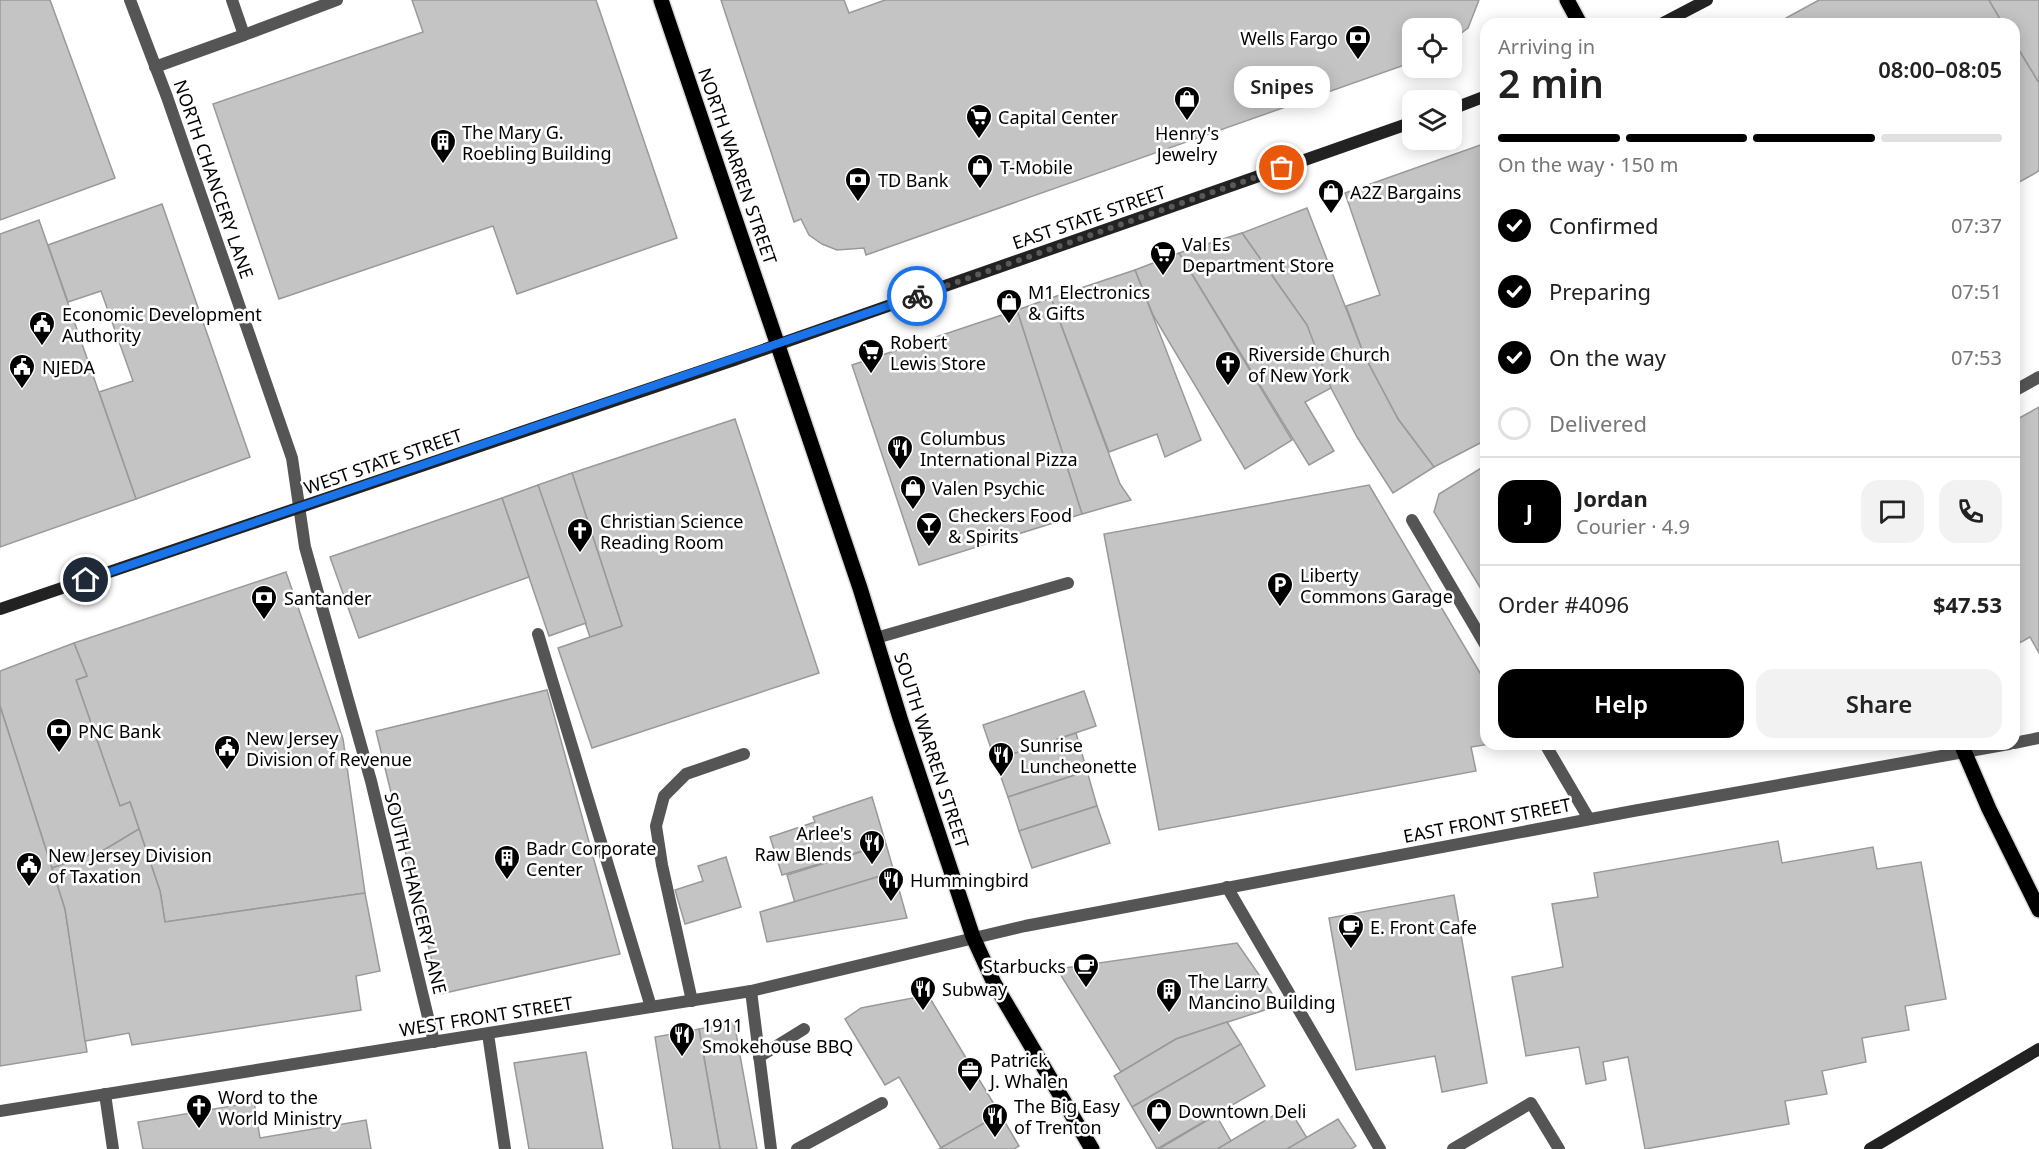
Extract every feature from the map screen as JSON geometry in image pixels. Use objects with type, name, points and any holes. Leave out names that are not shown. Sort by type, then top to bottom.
[{"type":"main road","name":"NORTH WARREN STREET","points":[[661,0],[778,345]]},
{"type":"main road","points":[[1567,0],[1577,18]]},
{"type":"main road","name":"SOUTH WARREN STREET","points":[[778,345],[973,937],[994,983],[1092,1149]]},
{"type":"main road","points":[[1964,750],[1989,809],[2039,910]]},
{"type":"street","name":"NORTH CHANCERY LANE","points":[[130,0],[292,458],[301,508]]},
{"type":"street","points":[[232,0],[244,35]]},
{"type":"street","points":[[155,67],[337,0]]},
{"type":"street","points":[[1672,18],[1707,0]]},
{"type":"street","points":[[1462,105],[1480,98]]},
{"type":"street","name":"EAST STATE STREET","points":[[778,345],[1402,126]]},
{"type":"street","name":"WEST STATE STREET","points":[[0,609],[778,345]]},
{"type":"street","points":[[2020,388],[2039,377]]},
{"type":"street","name":"SOUTH CHANCERY LANE","points":[[301,508],[305,547],[368,770],[434,1042]]},
{"type":"street","points":[[1412,520],[1480,636]]},
{"type":"street","points":[[876,638],[1068,583]]},
{"type":"street","points":[[538,634],[651,1007]]},
{"type":"street","points":[[2020,742],[2039,738]]},
{"type":"street","points":[[1549,750],[1589,819]]},
{"type":"street","name":"EAST FRONT STREET","points":[[973,937],[1952,750]]},
{"type":"street","points":[[693,1001],[662,865],[656,826],[664,796],[686,774],[744,754]]},
{"type":"street","points":[[1227,887],[1380,1149]]},
{"type":"street","name":"WEST FRONT STREET","points":[[0,1111],[751,991],[973,937]]},
{"type":"street","points":[[751,991],[771,1149]]},
{"type":"street","points":[[759,1057],[804,1029]]},
{"type":"street","points":[[488,1034],[505,1149]]},
{"type":"street","points":[[1870,1149],[2039,1049]]},
{"type":"street","points":[[105,1094],[113,1149]]},
{"type":"street","points":[[797,1149],[882,1103]]},
{"type":"street","points":[[1453,1149],[1531,1103],[1559,1149]]},
{"type":"building","points":[[0,0],[50,0],[115,178],[0,220]]},
{"type":"building","name":"The Mary G. Roebling Building","points":[[412,0],[596,0],[677,238],[517,294],[493,226],[279,299],[213,104],[423,32]]},
{"type":"building","name":"Capital Center","points":[[721,0],[844,0],[849,13],[885,0],[1479,0],[1468,28],[1462,32],[1462,18],[1402,18],[1402,66],[866,255],[864,248],[837,250],[822,244],[809,235],[801,219],[794,222]]},
{"type":"building","points":[[1819,0],[1989,0],[2000,18],[1786,18]]},
{"type":"building","points":[[1989,0],[2039,0],[2039,83],[2020,52],[2020,18],[2000,18]]},
{"type":"building","points":[[2020,52],[2039,83],[2039,171],[2020,182]]},
{"type":"building","points":[[1480,145],[1480,443],[1434,467],[1398,419],[1364,355],[1346,306],[1380,295],[1345,193]]},
{"type":"building","points":[[162,204],[250,457],[136,499],[99,392],[133,381],[101,291],[68,302],[48,245]]},
{"type":"building","points":[[1307,208],[1364,355],[1398,419],[1434,467],[1393,493],[1357,437],[1323,373],[1307,325],[1242,233]]},
{"type":"building","name":"Economic Development Authority","points":[[39,220],[136,499],[0,547],[0,234]]},
{"type":"building","points":[[1242,233],[1307,325],[1331,388],[1305,402],[1334,451],[1309,465],[1179,253]]},
{"type":"building","name":"Riverside Church of New York","points":[[1179,253],[1292,440],[1245,469],[1153,315],[1135,270]]},
{"type":"building","points":[[1135,270],[1201,440],[1165,457],[1157,434],[1109,452],[1051,298]]},
{"type":"building","points":[[1051,298],[1120,484],[1131,500],[1082,514],[1017,310]]},
{"type":"building","points":[[1017,310],[1082,514],[919,565],[852,365]]},
{"type":"building","points":[[2039,407],[2039,653],[2030,637],[2020,643],[2020,418]]},
{"type":"building","points":[[735,419],[819,673],[592,748],[558,648],[622,626],[572,473]]},
{"type":"building","points":[[1480,469],[1480,587],[1434,512],[1439,494]]},
{"type":"building","name":"Christian Science Reading Room","points":[[572,473],[622,626],[590,637],[538,485]]},
{"type":"building","points":[[538,485],[586,623],[549,636],[502,498]]},
{"type":"building","name":"Liberty Commons Garage","points":[[1369,485],[1480,673],[1480,746],[1471,747],[1476,771],[1159,830],[1104,534]]},
{"type":"building","points":[[502,498],[529,577],[359,638],[330,557]]},
{"type":"building","name":"New Jersey Division of Revenue","points":[[286,572],[343,739],[365,893],[165,922],[160,891],[130,802],[120,806],[76,680],[87,676],[74,643]]},
{"type":"building","name":"PNC Bank","points":[[74,643],[87,676],[76,680],[120,806],[130,802],[139,829],[104,850],[52,868],[0,706],[0,671]]},
{"type":"building","name":"Badr Corporate Center","points":[[547,690],[620,954],[440,994],[376,731]]},
{"type":"building","points":[[1084,691],[1096,726],[995,760],[983,725]]},
{"type":"building","name":"New Jersey Division of Taxation","points":[[0,706],[65,909],[87,1052],[0,1066]]},
{"type":"building","points":[[1076,733],[1087,771],[1008,797],[995,760]]},
{"type":"building","points":[[1087,771],[1097,806],[1019,831],[1008,797]]},
{"type":"building","points":[[872,797],[886,844],[782,875],[770,837],[815,822],[813,817]]},
{"type":"building","points":[[1097,806],[1110,843],[1032,868],[1019,831]]},
{"type":"building","points":[[139,829],[160,891],[165,922],[365,893],[380,971],[356,976],[361,1010],[132,1045],[129,1033],[85,1041],[65,909],[52,868],[104,850]]},
{"type":"building","points":[[1778,841],[1782,863],[1873,847],[1877,869],[1921,862],[1946,999],[1905,1006],[1909,1030],[1862,1038],[1866,1062],[1822,1071],[1827,1094],[1785,1101],[1789,1124],[1645,1149],[1628,1057],[1603,1062],[1606,1080],[1586,1084],[1579,1047],[1526,1056],[1512,977],[1563,967],[1552,904],[1598,897],[1594,873]]},
{"type":"building","points":[[886,844],[894,872],[795,903],[787,875]]},
{"type":"building","points":[[726,857],[741,907],[685,924],[675,890],[703,881],[698,866]]},
{"type":"building","points":[[894,872],[907,918],[767,942],[760,912]]},
{"type":"building","points":[[1454,895],[1487,1083],[1442,1092],[1435,1056],[1356,1070],[1329,918]]},
{"type":"building","name":"The Larry Mancino Building","points":[[1237,943],[1280,1005],[1176,1039],[1121,1072],[1057,969]]},
{"type":"building","points":[[928,995],[1000,1114],[941,1148],[899,1077],[885,1085],[845,1019],[861,1008]]},
{"type":"building","points":[[734,1022],[757,1149],[720,1149],[699,1029]]},
{"type":"building","points":[[1227,1022],[1241,1044],[1132,1107],[1114,1076],[1176,1039]]},
{"type":"building","points":[[699,1029],[720,1149],[673,1149],[655,1037]]},
{"type":"building","points":[[1241,1044],[1265,1086],[1157,1149],[1132,1107]]},
{"type":"building","points":[[586,1052],[603,1149],[529,1149],[514,1063]]},
{"type":"building","name":"Word to the World Ministry","points":[[254,1102],[260,1138],[366,1120],[371,1149],[143,1149],[138,1122]]},
{"type":"building","points":[[1288,1107],[1307,1138],[1287,1149],[1217,1149]]},
{"type":"building","points":[[1000,1114],[1019,1146],[1014,1149],[939,1149]]},
{"type":"building","points":[[1216,1115],[1231,1141],[1217,1149],[1159,1149]]},
{"type":"building","points":[[1338,1119],[1356,1146],[1351,1149],[1287,1149]]},
{"type":"way so far","points":[[917,296],[1282,168]]},
{"type":"place","name":"Wells Fargo","points":[[1358,61]]},
{"type":"place","name":"Henry's Jewelry","points":[[1187,122]]},
{"type":"place","name":"Capital Center","points":[[979,140]]},
{"type":"place","name":"The Mary G. Roebling Building","points":[[443,165]]},
{"type":"place","name":"Snipes","points":[[1282,168]]},
{"type":"place","name":"T-Mobile","points":[[980,190]]},
{"type":"place","name":"TD Bank","points":[[858,203]]},
{"type":"place","name":"A2Z Bargains","points":[[1331,215]]},
{"type":"place","name":"Val Es Department Store","points":[[1163,277]]},
{"type":"place","name":"M1 Electronics & Gifts","points":[[1009,325]]},
{"type":"place","name":"Economic Development Authority","points":[[42,347]]},
{"type":"place","name":"Robert Lewis Store","points":[[871,375]]},
{"type":"place","name":"Riverside Church of New York","points":[[1228,387]]},
{"type":"place","name":"NJEDA","points":[[22,390]]},
{"type":"place","name":"Columbus International Pizza","points":[[900,471]]},
{"type":"place","name":"Valen Psychic","points":[[913,511]]},
{"type":"place","name":"Checkers Food & Spirits","points":[[929,548]]},
{"type":"place","name":"Christian Science Reading Room","points":[[580,554]]},
{"type":"place","name":"Liberty Commons Garage","points":[[1280,608]]},
{"type":"place","name":"Santander","points":[[264,621]]},
{"type":"place","name":"PNC Bank","points":[[59,754]]},
{"type":"place","name":"New Jersey Division of Revenue","points":[[227,771]]},
{"type":"place","name":"Sunrise Luncheonette","points":[[1001,778]]},
{"type":"place","name":"Arlee's Raw Blends","points":[[872,866]]},
{"type":"place","name":"Badr Corporate Center","points":[[507,881]]},
{"type":"place","name":"New Jersey Division of Taxation","points":[[29,888]]},
{"type":"place","name":"Hummingbird","points":[[891,903]]},
{"type":"place","name":"E. Front Cafe","points":[[1351,950]]},
{"type":"place","name":"Starbucks","points":[[1086,989]]},
{"type":"place","name":"Subway","points":[[923,1012]]},
{"type":"place","name":"The Larry Mancino Building","points":[[1169,1014]]},
{"type":"place","name":"1911 Smokehouse BBQ","points":[[682,1058]]},
{"type":"place","name":"Patrick J. Whalen","points":[[970,1093]]},
{"type":"place","name":"Word to the World Ministry","points":[[199,1130]]},
{"type":"place","name":"Downtown Deli","points":[[1159,1134]]},
{"type":"place","name":"The Big Easy of Trenton","points":[[995,1139]]},
{"type":"route","points":[[86,580],[326,500],[917,296]]}]
